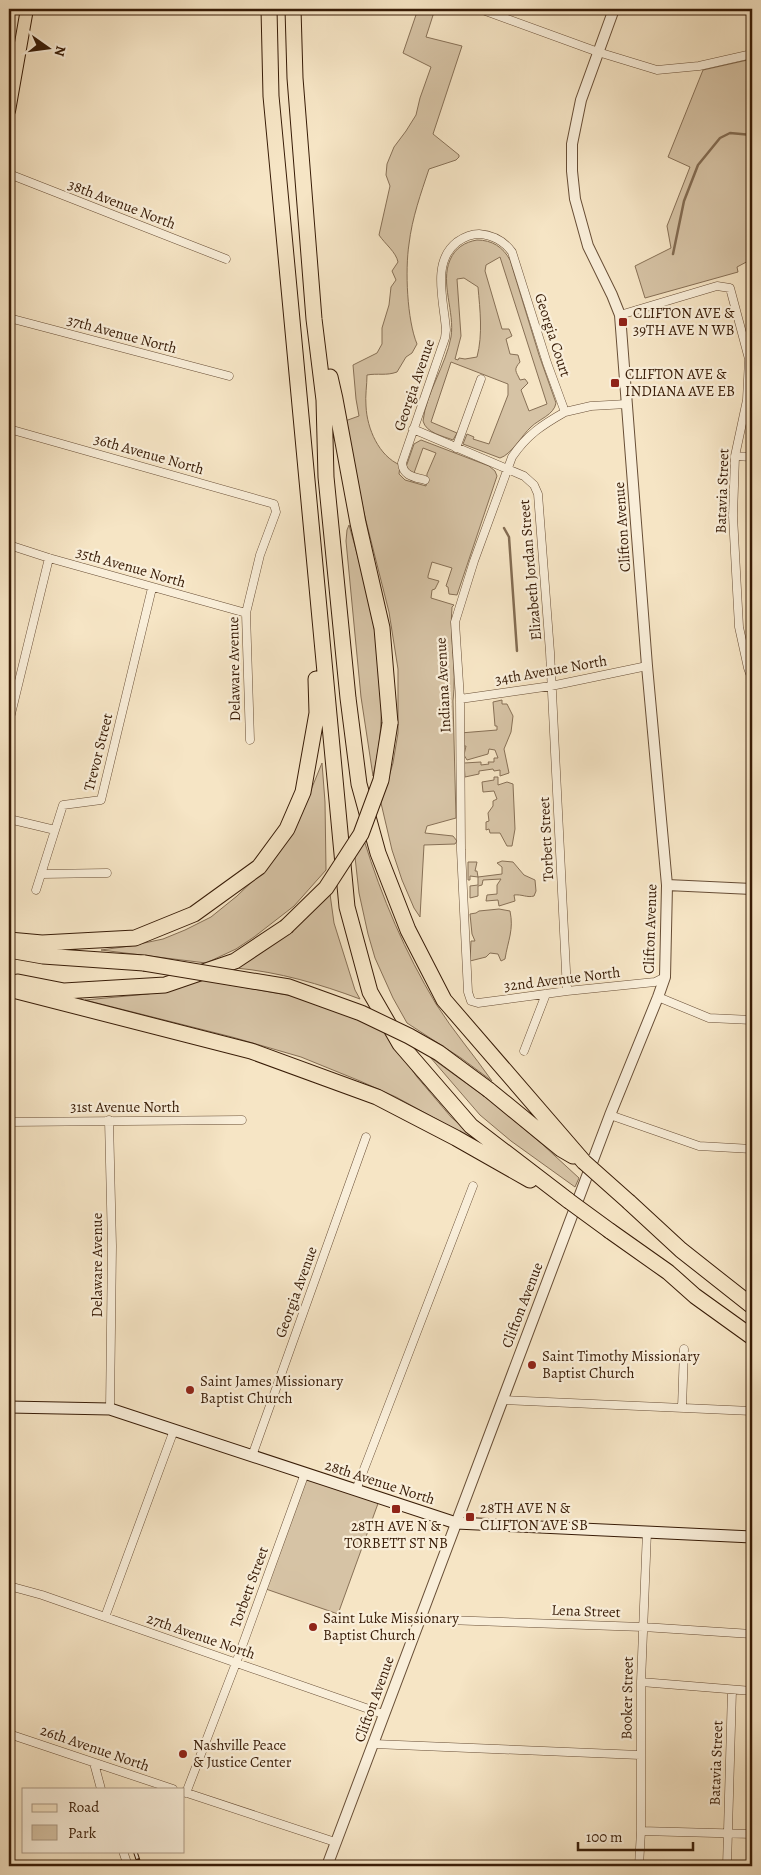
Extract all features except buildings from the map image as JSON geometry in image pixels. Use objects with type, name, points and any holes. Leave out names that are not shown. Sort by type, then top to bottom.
[{"type":"highway","points":[[269,9],[271,96],[347,907],[370,992],[400,1044],[471,1126],[569,1201],[668,1272],[695,1296],[752,1337]]},
{"type":"highway","points":[[293,9],[295,78],[314,319],[324,400],[326,477],[348,698],[359,784],[378,853],[408,930],[444,1000],[584,1162],[681,1250],[752,1306]]},
{"type":"highway","points":[[9,980],[64,991],[166,985],[235,961],[286,927],[326,888],[361,834],[381,780],[390,722],[382,628],[358,523],[335,399],[314,319]]},
{"type":"highway","points":[[9,940],[42,943],[135,938],[194,914],[259,867],[287,829],[303,792],[317,714],[314,558]]},
{"type":"highway","points":[[9,950],[42,956],[144,963],[289,987],[361,1013],[439,1053],[561,1149],[584,1162]]},
{"type":"highway","points":[[9,989],[251,1051],[376,1097],[456,1138],[569,1201]]},
{"type":"main road","points":[[9,111],[10,93],[27,9]]},
{"type":"main road","name":"28th Avenue North","points":[[9,1407],[110,1409],[456,1523],[752,1537]]},
{"type":"street","points":[[480,9],[598,52],[657,70],[699,66],[752,54]]},
{"type":"street","name":"Clifton Avenue","points":[[327,1866],[610,1115],[665,977],[667,885],[647,666],[620,315],[588,246],[575,199],[572,171],[572,144],[581,100],[614,9]]},
{"type":"street","name":"38th Avenue North","points":[[9,174],[226,259]]},
{"type":"street","name":"Georgia Court","points":[[470,235],[483,235],[495,238],[512,252],[547,363],[565,412]]},
{"type":"street","name":"Georgia Avenue","points":[[425,480],[409,475],[404,472],[402,467],[445,334],[442,262],[452,246],[470,235]]},
{"type":"street","name":"Batavia Street","points":[[620,315],[717,286],[730,288],[751,359],[747,400],[735,456],[733,516],[739,627],[752,679]]},
{"type":"street","name":"37th Avenue North","points":[[9,318],[229,376]]},
{"type":"street","points":[[456,448],[481,379]]},
{"type":"street","points":[[565,412],[591,406],[628,404]]},
{"type":"street","name":"Indiana Avenue","points":[[468,992],[462,850],[460,699],[455,639],[456,617],[507,469],[519,446],[540,426],[565,412]]},
{"type":"street","name":"36th Avenue North","points":[[9,429],[274,504],[276,512]]},
{"type":"street","points":[[413,429],[507,469]]},
{"type":"street","points":[[735,456],[752,457]]},
{"type":"street","name":"Elizabeth Jordan Street","points":[[507,469],[529,480],[536,488],[539,497],[551,686]]},
{"type":"street","name":"Delaware Avenue","points":[[250,740],[246,612],[260,555],[276,512]]},
{"type":"street","name":"35th Avenue North","points":[[9,545],[152,588],[246,612]]},
{"type":"street","points":[[9,722],[49,558]]},
{"type":"street","name":"Trevor Street","points":[[36,890],[63,805],[101,800],[152,588]]},
{"type":"street","name":"34th Avenue North","points":[[460,699],[551,686],[647,666]]},
{"type":"street","name":"Torbett Street","points":[[551,686],[567,991]]},
{"type":"street","points":[[9,819],[54,830]]},
{"type":"street","points":[[42,874],[107,873]]},
{"type":"street","points":[[667,885],[752,890]]},
{"type":"street","name":"32nd Avenue North","points":[[468,992],[471,1001],[478,1003],[655,982],[665,977]]},
{"type":"street","points":[[524,1051],[546,994]]},
{"type":"street","points":[[658,998],[710,1018],[752,1020]]},
{"type":"street","points":[[610,1115],[699,1146],[752,1149]]},
{"type":"street","name":"Delaware Avenue","points":[[109,1120],[112,1246],[110,1409]]},
{"type":"street","name":"31st Avenue North","points":[[9,1122],[242,1120]]},
{"type":"street","name":"Georgia Avenue","points":[[252,1456],[366,1137]]},
{"type":"street","points":[[356,1490],[473,1186]]},
{"type":"street","points":[[682,1408],[684,1349]]},
{"type":"street","points":[[502,1400],[752,1411]]},
{"type":"street","points":[[105,1618],[174,1430]]},
{"type":"street","name":"Torbett Street","points":[[185,1792],[236,1663],[305,1473]]},
{"type":"street","name":"Booker Street","points":[[639,1866],[641,1831],[640,1682],[647,1531]]},
{"type":"street","name":"27th Avenue North","points":[[9,1586],[42,1595],[383,1714]]},
{"type":"street","name":"Lena Street","points":[[419,1619],[643,1627],[752,1634]]},
{"type":"street","points":[[640,1682],[721,1687],[732,1690],[752,1691]]},
{"type":"street","name":"Batavia Street","points":[[727,1866],[732,1690]]},
{"type":"street","name":"26th Avenue North","points":[[9,1734],[170,1788]]},
{"type":"street","points":[[374,1744],[640,1755]]},
{"type":"street","points":[[94,1763],[101,1788]]},
{"type":"street","points":[[185,1792],[335,1842]]},
{"type":"street","points":[[641,1831],[752,1834]]},
{"type":"street","points":[[123,1852],[128,1866]]},
{"type":"green space","points":[[418,9],[435,9],[426,37],[462,46],[433,134],[459,157],[456,160],[429,169],[410,234],[408,255],[409,309],[417,344],[397,372],[367,375],[367,415],[372,432],[380,448],[400,465],[399,474],[405,480],[426,486],[427,474],[436,453],[423,448],[414,473],[410,473],[406,467],[414,444],[421,440],[489,466],[495,471],[497,476],[457,595],[449,594],[448,587],[446,586],[452,568],[432,562],[428,576],[428,578],[439,581],[435,589],[432,590],[431,598],[454,605],[452,607],[451,631],[454,678],[456,818],[427,826],[425,833],[453,836],[457,841],[455,844],[424,845],[420,917],[402,880],[392,850],[381,803],[393,763],[398,733],[398,669],[389,612],[364,513],[345,421],[359,416],[353,365],[377,353],[382,344],[382,328],[389,305],[391,287],[396,280],[392,271],[398,262],[397,258],[379,235],[390,186],[386,175],[387,164],[394,147],[416,115],[431,67],[403,53]]},
{"type":"green space","points":[[752,59],[752,259],[737,267],[738,272],[645,298],[635,266],[671,248],[667,226],[690,167],[668,157],[703,70]]},
{"type":"green space","points":[[482,240],[492,243],[504,251],[510,260],[556,403],[549,414],[531,427],[512,449],[500,458],[463,444],[467,434],[474,437],[473,439],[489,444],[508,395],[508,384],[451,362],[431,422],[457,433],[453,440],[435,434],[423,421],[428,400],[445,358],[451,337],[452,327],[446,278],[447,269],[455,252],[461,246],[473,241]],"holes":[[[500,257],[547,404],[529,411],[521,390],[528,383],[525,379],[520,380],[516,372],[516,367],[520,362],[518,355],[510,354],[506,339],[512,336],[509,329],[502,329],[485,271],[486,265]],[[464,278],[478,287],[480,340],[477,357],[459,358],[458,360],[455,359],[461,336],[457,279]]]},
{"type":"green space","points":[[349,525],[365,586],[378,649],[381,713],[379,745],[373,776],[361,697],[346,541]]},
{"type":"green space","points":[[502,700],[502,704],[507,704],[513,716],[511,732],[504,749],[509,773],[500,776],[500,770],[494,771],[493,769],[479,771],[479,774],[465,777],[464,763],[481,762],[481,765],[489,764],[488,762],[494,762],[494,758],[498,758],[495,750],[489,749],[488,754],[467,760],[464,755],[466,746],[460,746],[460,733],[497,730],[493,702]]},
{"type":"green space","points":[[322,763],[325,802],[326,870],[294,906],[236,949],[206,963],[101,950],[163,939],[211,917],[237,896],[260,874],[302,812]]},
{"type":"green space","points":[[494,777],[498,777],[498,785],[507,782],[513,784],[515,829],[512,846],[507,846],[500,833],[490,833],[489,829],[486,830],[486,822],[489,821],[488,813],[493,806],[493,801],[497,799],[494,791],[483,792],[482,782],[494,780]]},
{"type":"green space","points":[[364,840],[378,883],[414,965],[436,1004],[492,1081],[461,1058],[407,1023],[393,998],[375,958],[359,893],[355,857]]},
{"type":"green space","points":[[502,861],[513,862],[524,875],[535,880],[536,891],[534,896],[514,895],[515,901],[499,906],[498,900],[486,901],[487,895],[497,894],[497,885],[501,879],[483,880],[482,885],[478,886],[478,896],[470,898],[470,886],[478,885],[478,877],[502,874],[502,867],[497,863]]},
{"type":"green space","points":[[468,862],[477,862],[475,871],[477,871],[478,877],[470,876],[470,880],[468,880]]},
{"type":"green space","points":[[330,894],[334,923],[355,990],[360,999],[299,979],[268,972],[236,968],[286,935]]},
{"type":"green space","points":[[499,909],[510,911],[511,918],[511,930],[505,959],[501,961],[498,954],[490,953],[486,957],[470,961],[471,941],[475,941],[472,934],[470,914]]},
{"type":"green space","points":[[203,980],[298,997],[384,1030],[417,1077],[451,1117],[473,1136],[471,1138],[396,1097],[301,1057],[232,1037],[85,1000],[148,994]]},
{"type":"green space","points":[[430,1057],[492,1102],[542,1144],[579,1178],[575,1187],[511,1141],[480,1115]]},
{"type":"green space","points":[[305,1473],[380,1498],[338,1614],[263,1588]]},
{"type":"waterway","points":[[673,254],[684,201],[698,165],[720,138],[730,133],[752,135]]},
{"type":"waterway","points":[[504,528],[509,537],[517,651]]},
{"type":"railway","points":[[135,1852],[140,1866]]},
{"type":"place","name":"CLIFTON AVE & 39TH AVE N WB","points":[[623,322]]},
{"type":"place","name":"CLIFTON AVE & INDIANA AVE EB","points":[[615,383]]},
{"type":"place","name":"Saint Timothy Missionary Baptist Church","points":[[532,1365]]},
{"type":"place","name":"Saint James Missionary Baptist Church","points":[[190,1390]]},
{"type":"place","name":"28TH AVE N & TORBETT ST NB","points":[[396,1509]]},
{"type":"place","name":"28TH AVE N & CLIFTON AVE SB","points":[[470,1517]]},
{"type":"place","name":"Saint Luke Missionary Baptist Church","points":[[313,1627]]},
{"type":"place","name":"Nashville Peace & Justice Center","points":[[183,1754]]}]
